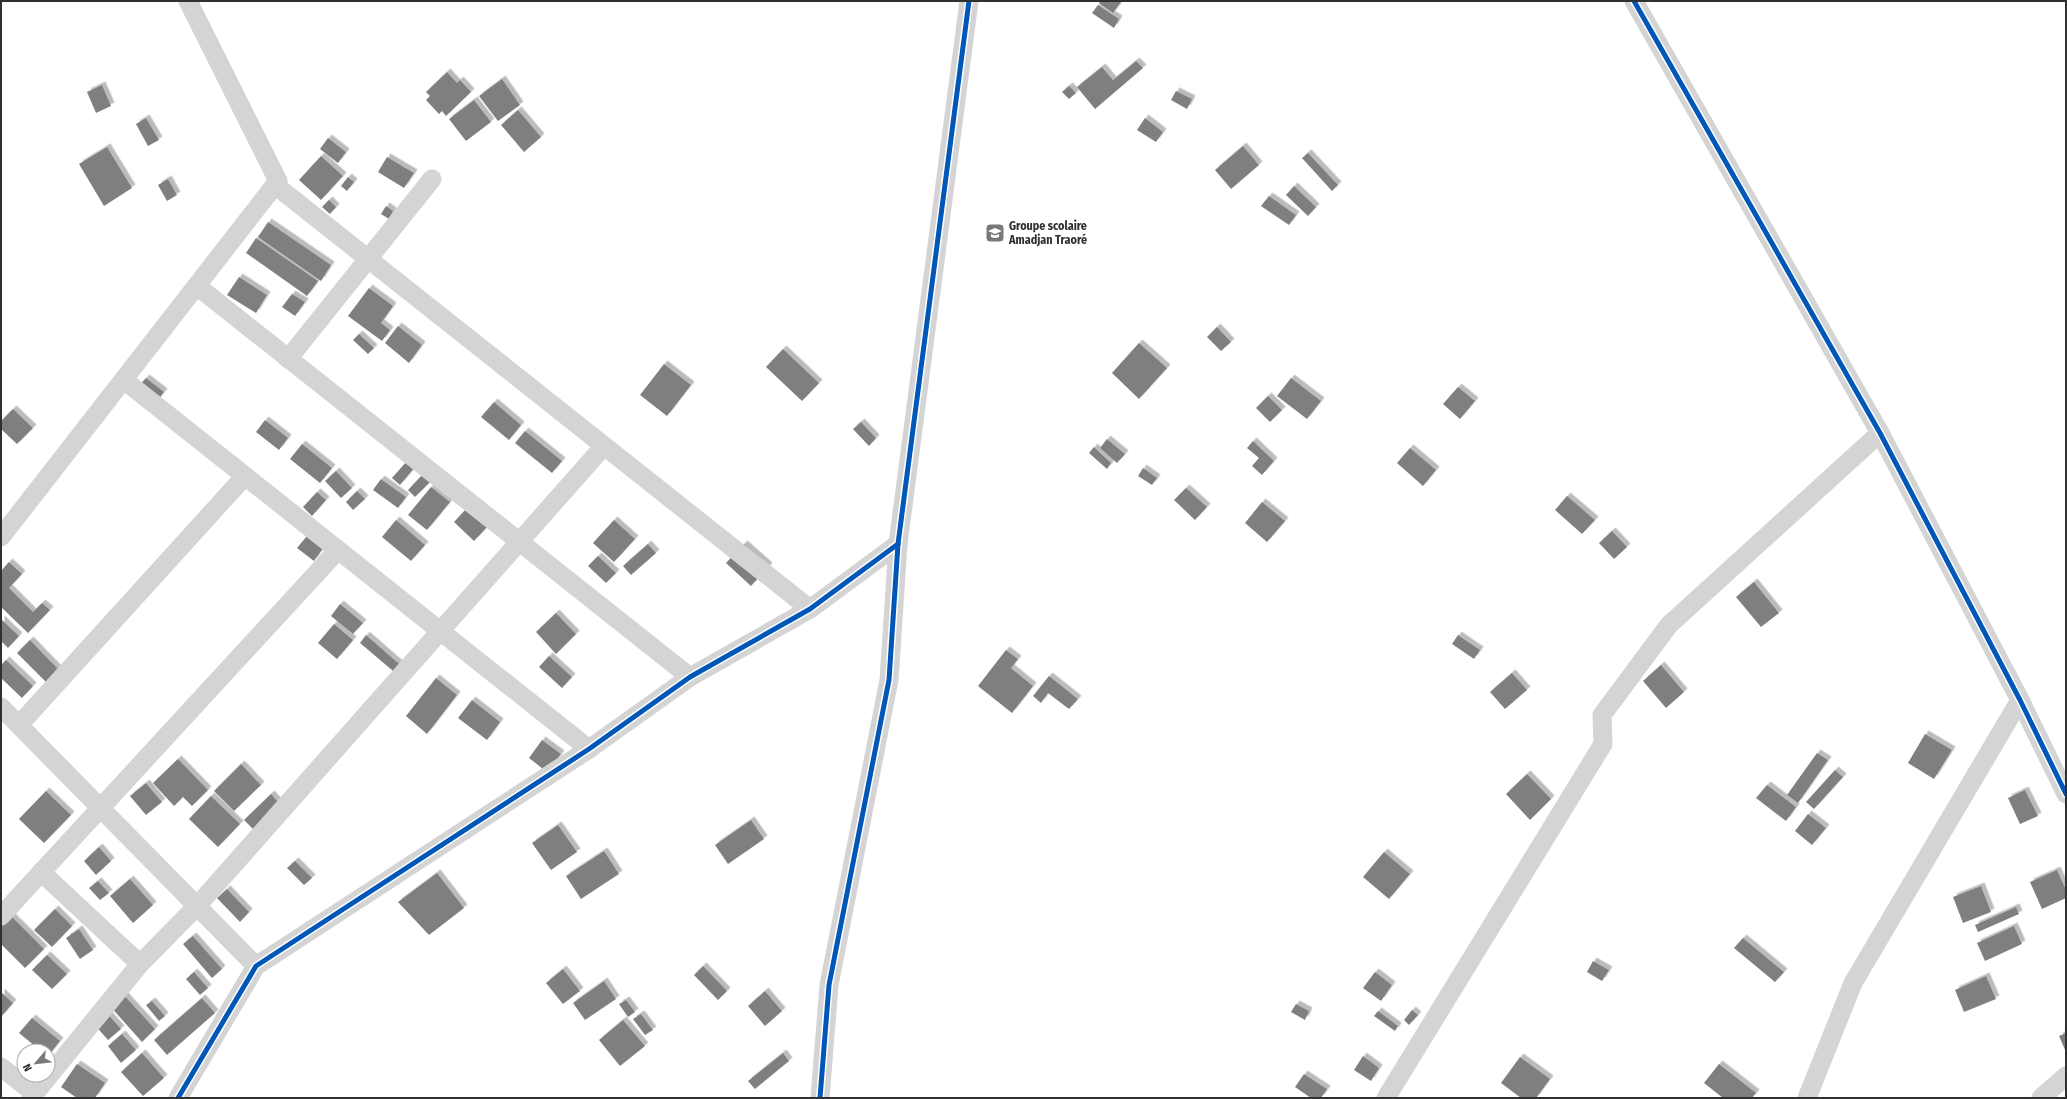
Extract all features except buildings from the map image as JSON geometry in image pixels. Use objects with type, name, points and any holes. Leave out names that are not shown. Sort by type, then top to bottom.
[{"type":"street","points":[[1,537],[278,181],[188,1]]},
{"type":"street","points":[[820,1098],[829,986],[889,680],[898,544],[969,1]]},
{"type":"street","points":[[1634,1],[1880,433],[2020,700],[2066,794]]},
{"type":"street","points":[[288,359],[432,178]]},
{"type":"street","points":[[275,185],[810,609]]},
{"type":"street","points":[[197,286],[690,677]]},
{"type":"street","points":[[124,380],[590,749]]},
{"type":"street","points":[[1386,1098],[1603,744],[1602,715],[1669,625],[1880,433]]},
{"type":"street","points":[[1,1067],[32,1096],[140,964],[197,906],[604,446]]},
{"type":"street","points":[[19,725],[245,476]]},
{"type":"street","points":[[178,1098],[256,966],[590,749],[690,677],[810,609],[898,544]]},
{"type":"street","points":[[1,916],[338,550]]},
{"type":"street","points":[[1807,1098],[1853,983],[2020,700]]},
{"type":"street","points":[[1,707],[256,966]]},
{"type":"street","points":[[41,872],[140,964]]},
{"type":"street","points":[[2041,1098],[2066,1076]]},
{"type":"cycle path","points":[[820,1098],[829,985],[889,680],[898,544],[969,1]]},
{"type":"cycle path","points":[[1634,1],[1880,433],[2020,700],[2066,794]]},
{"type":"cycle path","points":[[178,1098],[256,966],[589,749],[690,677],[810,609],[898,544]]},
{"type":"place","name":"Groupe scolaire Amadjan Traoré","points":[[995,233]]}]
